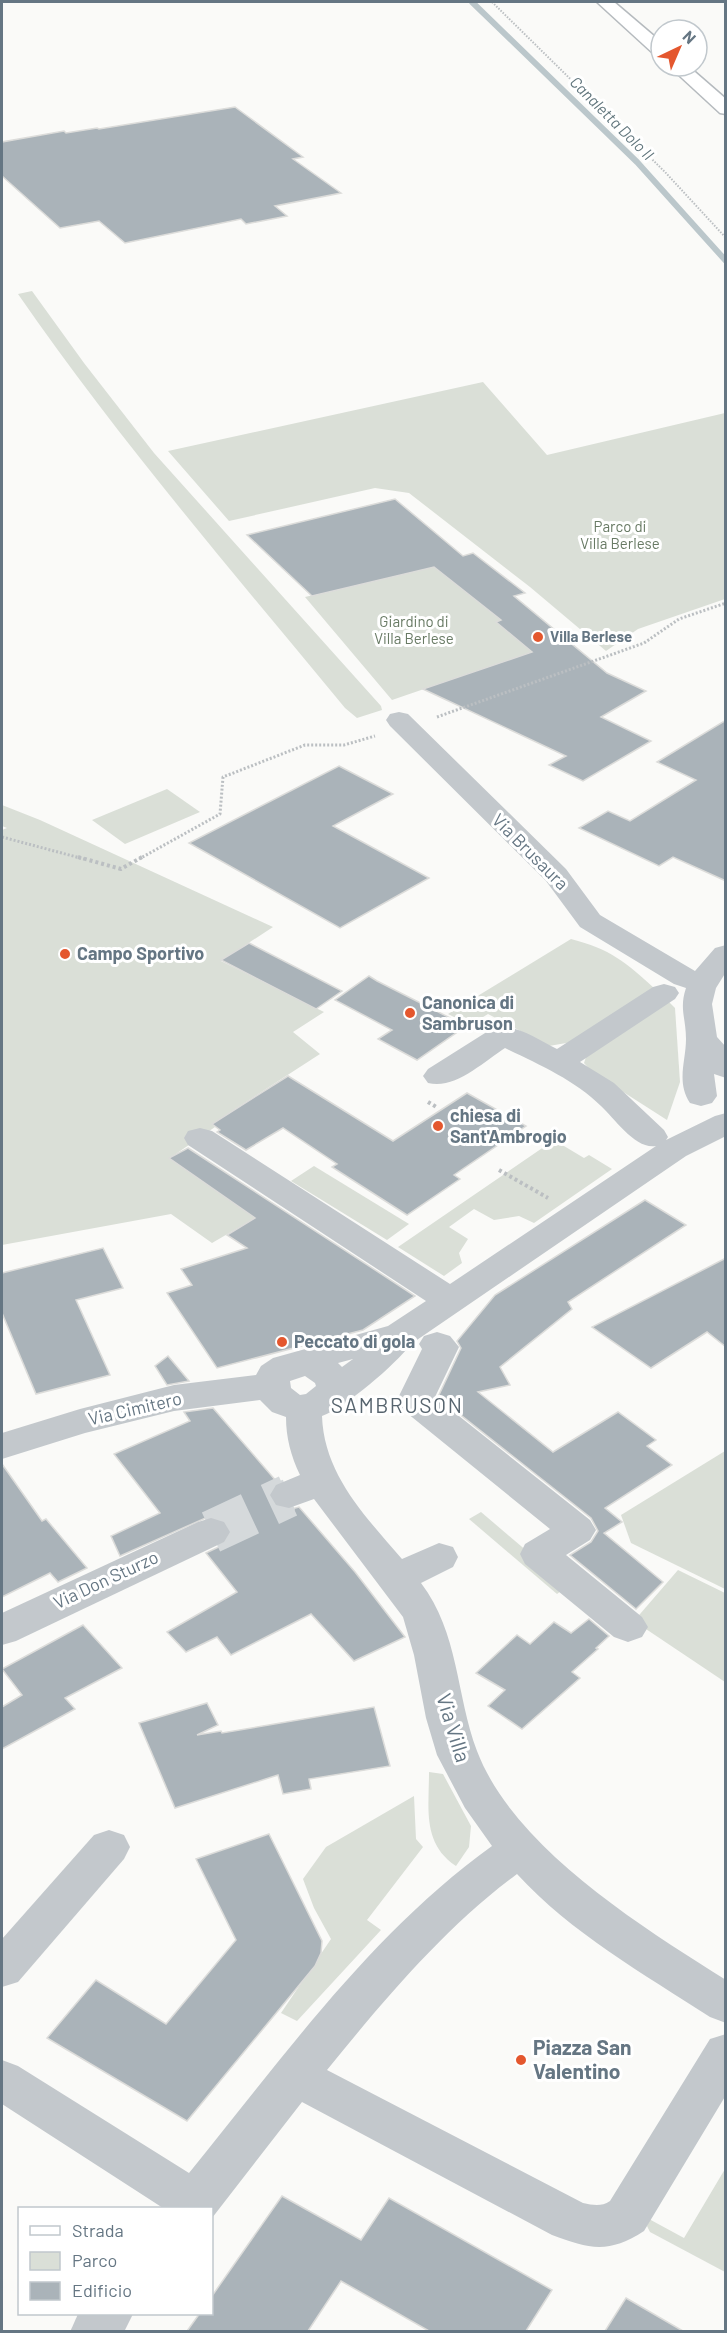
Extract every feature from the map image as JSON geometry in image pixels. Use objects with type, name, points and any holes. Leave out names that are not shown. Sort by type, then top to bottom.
[{"type":"main road","points":[[605,2],[649,40]]},
{"type":"main road","points":[[691,78],[726,109]]},
{"type":"street","name":"Via Brusaura","points":[[403,723],[556,875],[565,885],[581,912],[590,921],[686,978],[704,982]]},
{"type":"street","points":[[398,1336],[372,1341],[282,1369],[274,1376],[271,1386],[272,1393],[278,1400],[288,1405],[317,1400],[385,1353],[398,1336],[451,1301],[715,1107],[697,1084],[697,1066],[702,1038],[697,998],[716,963],[726,954]]},
{"type":"street","points":[[562,1060],[663,993]]},
{"type":"street","points":[[439,1076],[504,1035],[562,1060],[603,1090],[663,1143]]},
{"type":"street","points":[[702,1038],[726,1069]]},
{"type":"street","points":[[200,1138],[451,1301]]},
{"type":"street","points":[[437,1344],[441,1347],[415,1400],[577,1530],[539,1554],[628,1627]]},
{"type":"street","points":[[298,1363],[308,1363],[326,1370],[332,1378],[334,1386],[317,1400]]},
{"type":"street","name":"Via Cimitero","points":[[2,1446],[80,1422],[174,1398],[271,1386]]},
{"type":"street","name":"Via Villa","points":[[317,1400],[303,1435],[305,1488],[396,1579],[416,1604],[424,1623],[457,1753],[496,1823],[518,1850],[557,1886],[646,1953],[726,2004]]},
{"type":"street","name":"Via Don Sturzo","points":[[2,1630],[211,1532]]},
{"type":"street","points":[[396,1579],[439,1557]]},
{"type":"street","points":[[2,1969],[109,1847]]},
{"type":"street","points":[[2,2080],[192,2206],[295,2076],[394,1959],[502,1861],[518,1850]]},
{"type":"street","points":[[295,2076],[569,2220],[583,2226],[601,2228],[615,2224],[627,2216],[726,2053]]},
{"type":"street","points":[[94,2331],[106,2315]]},
{"type":"path","points":[[492,2],[664,172],[726,238]]},
{"type":"path","points":[[2,837],[121,869],[220,814],[223,777],[305,745],[344,745],[403,723],[644,643],[679,619],[726,603]]},
{"type":"path","points":[[499,1170],[555,1202]]},
{"type":"green space","points":[[32,291],[154,453],[381,706],[382,710],[357,718],[345,708],[136,453],[56,348],[18,294]]},
{"type":"green space","name":"Parco di Villa Berlese","points":[[483,382],[547,455],[725,413],[725,599],[638,629],[606,651],[530,587],[409,493],[375,488],[229,521],[168,451]]},
{"type":"green space","name":"Giardino di Villa Berlese","points":[[431,564],[493,614],[505,612],[511,618],[497,622],[532,652],[392,700],[305,597],[403,574]]},
{"type":"green space","points":[[167,789],[200,812],[125,844],[92,820]]},
{"type":"green space","points":[[2,805],[40,820],[273,927],[221,961],[324,1012],[293,1032],[320,1054],[212,1124],[215,1127],[170,1158],[255,1218],[212,1243],[171,1214],[2,1245],[2,830],[7,828],[2,826]]},
{"type":"green space","points":[[571,939],[607,952],[635,971],[655,989],[572,1042],[549,1046],[488,1014],[470,1025],[448,1014]]},
{"type":"green space","points":[[667,1000],[675,1008],[680,1082],[667,1120],[592,1072],[584,1063],[586,1057]]},
{"type":"green space","points":[[554,1140],[584,1158],[589,1155],[612,1169],[534,1223],[519,1216],[494,1220],[474,1209],[449,1227],[468,1239],[459,1253],[462,1263],[444,1276],[398,1247]]},
{"type":"green space","points":[[314,1166],[409,1224],[387,1240],[291,1181]]},
{"type":"green space","points":[[725,1451],[725,1589],[631,1543],[621,1515]]},
{"type":"green space","points":[[481,1512],[568,1586],[557,1594],[469,1519]]},
{"type":"green space","points":[[678,1570],[725,1593],[725,1682],[634,1621]]},
{"type":"green space","points":[[429,1772],[443,1774],[471,1826],[469,1847],[456,1866],[437,1847],[433,1836],[429,1812]]},
{"type":"green space","points":[[414,1796],[416,1839],[423,1847],[367,1920],[381,1930],[297,2021],[281,2013],[331,1939],[314,1908],[303,1879],[326,1847]]},
{"type":"green space","points":[[725,2169],[725,2272],[650,2232],[647,2226],[649,2219],[684,2238]]},
{"type":"building","points":[[235,107],[303,157],[293,159],[341,193],[275,206],[287,216],[246,224],[241,219],[125,243],[99,221],[60,228],[2,176],[2,142]]},
{"type":"building","points":[[395,499],[463,556],[473,553],[525,593],[514,596],[607,673],[646,691],[601,717],[651,741],[583,781],[549,765],[566,756],[423,689],[532,652],[496,622],[501,620],[434,567],[312,596],[247,535]]},
{"type":"building","points":[[726,720],[726,881],[673,857],[659,866],[579,828],[608,811],[630,821],[696,780],[657,762]]},
{"type":"building","points":[[339,766],[393,794],[333,826],[429,878],[340,928],[189,843]]},
{"type":"building","points":[[249,943],[342,991],[316,1009],[221,960]]},
{"type":"building","name":"Canonica di Sambruson","points":[[369,976],[466,1026],[417,1060],[378,1039],[392,1030],[335,1000]]},
{"type":"building","points":[[288,1076],[393,1141],[467,1093],[526,1126],[454,1175],[460,1179],[407,1215],[332,1167],[337,1164],[283,1128],[246,1150],[217,1132],[220,1130],[212,1124]]},
{"type":"building","points":[[188,1148],[415,1296],[363,1330],[217,1368],[167,1293],[192,1285],[181,1269],[247,1248],[227,1235],[255,1218],[169,1158]]},
{"type":"building","points":[[645,1200],[686,1225],[568,1302],[572,1309],[500,1367],[510,1385],[478,1392],[553,1452],[618,1412],[656,1440],[647,1446],[672,1465],[605,1508],[622,1522],[604,1533],[663,1582],[636,1609],[570,1555],[591,1542],[598,1531],[591,1518],[438,1397],[461,1348],[457,1341],[495,1295]]},
{"type":"building","points":[[103,1248],[123,1288],[76,1300],[110,1375],[36,1394],[2,1313],[2,1273]]},
{"type":"building","points":[[726,1258],[726,1347],[707,1332],[651,1368],[592,1327]]},
{"type":"building","points":[[168,1356],[189,1381],[167,1385],[155,1366]]},
{"type":"building","points":[[213,1408],[277,1482],[268,1494],[274,1506],[288,1510],[299,1507],[355,1572],[405,1637],[354,1661],[311,1614],[231,1655],[217,1637],[186,1652],[167,1632],[237,1592],[206,1553],[225,1544],[232,1531],[225,1520],[210,1516],[120,1556],[111,1536],[160,1513],[114,1454],[190,1421],[184,1412]]},
{"type":"building","points":[[2,1464],[42,1521],[46,1519],[87,1568],[58,1582],[50,1573],[2,1597]]},
{"type":"building","points":[[589,1619],[609,1636],[572,1672],[580,1678],[522,1729],[488,1706],[505,1690],[476,1673],[517,1635],[530,1644],[554,1622],[571,1633]]},
{"type":"building","points":[[83,1625],[122,1668],[65,1698],[75,1709],[2,1749],[2,1707],[22,1695],[2,1669]]},
{"type":"building","points":[[207,1703],[218,1725],[197,1735],[221,1731],[222,1733],[374,1707],[390,1766],[309,1779],[311,1789],[283,1794],[278,1775],[175,1808],[139,1723]]},
{"type":"building","points":[[269,1834],[322,1941],[321,1953],[315,1966],[187,2121],[47,2038],[96,1980],[166,2024],[236,1940],[196,1859]]},
{"type":"building","points":[[282,2196],[361,2240],[389,2198],[552,2290],[526,2331],[429,2331],[341,2281],[308,2331],[187,2331],[199,2315],[213,2315],[213,2295]]},
{"type":"building","points":[[626,2298],[683,2331],[605,2331]]},
{"type":"waterway","name":"Canaletta Dolo II","points":[[472,2],[637,162],[726,261]]},
{"type":"tunnel","points":[[284,1497],[289,1495]]},
{"type":"tunnel","points":[[211,1532],[288,1496]]},
{"type":"place","name":"Villa Berlese","points":[[538,637]]},
{"type":"place","name":"Campo Sportivo","points":[[65,954]]},
{"type":"place","name":"Canonica di Sambruson","points":[[410,1013]]},
{"type":"place","name":"chiesa di Sant'Ambrogio","points":[[438,1126]]},
{"type":"place","name":"Peccato di gola","points":[[282,1342]]},
{"type":"place","name":"Piazza San Valentino","points":[[521,2060]]},
{"type":"district","name":"SAMBRUSON","points":[[397,1406]]}]
